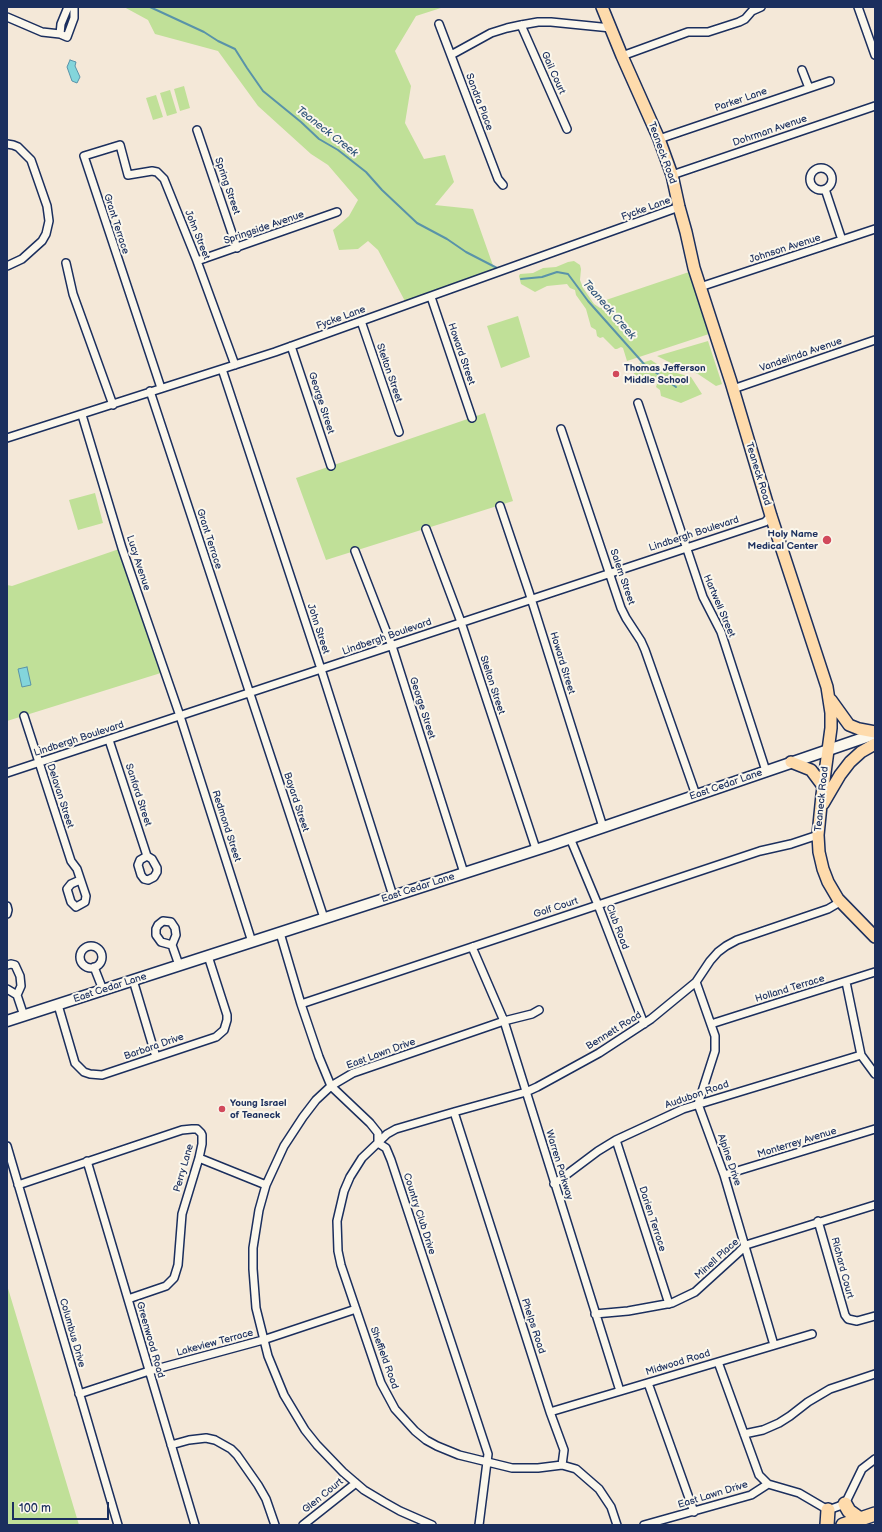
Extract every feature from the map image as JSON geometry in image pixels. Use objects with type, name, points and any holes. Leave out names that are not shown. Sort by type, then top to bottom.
[{"type":"highway","points":[[845,1504],[849,1511],[860,1519]]},
{"type":"highway","points":[[827,1525],[828,1510]]},
{"type":"highway","points":[[843,1525],[875,1514]]},
{"type":"main road","name":"Teaneck Road","points":[[602,7],[659,139],[672,175],[700,287],[733,389],[771,516],[816,649],[829,698],[831,718],[818,835],[819,852],[823,869],[830,886],[840,902],[875,937]]},
{"type":"main road","points":[[829,698],[849,725],[875,733]]},
{"type":"main road","points":[[820,808],[840,774],[850,762],[875,744]]},
{"type":"main road","points":[[791,762],[811,770],[823,786]]},
{"type":"street","points":[[64,35],[61,24],[68,7]]},
{"type":"street","points":[[64,35],[74,18],[74,7]]},
{"type":"street","points":[[622,56],[688,32],[708,32],[739,22],[745,19],[752,11],[761,7]]},
{"type":"street","points":[[858,7],[875,55]]},
{"type":"street","points":[[7,17],[42,32],[64,35]]},
{"type":"street","points":[[451,55],[491,33],[507,28],[538,22],[610,28]]},
{"type":"street","name":"Sandra Place","points":[[439,24],[498,179],[503,185]]},
{"type":"street","name":"Gail Court","points":[[521,25],[567,129]]},
{"type":"street","points":[[802,70],[809,88]]},
{"type":"street","name":"Parker Lane","points":[[659,139],[830,81]]},
{"type":"street","name":"Dohrman Avenue","points":[[672,175],[875,106]]},
{"type":"street","name":"Spring Street","points":[[197,130],[237,248]]},
{"type":"street","points":[[7,144],[13,144],[31,160],[47,206],[49,220],[48,227],[42,241],[22,258],[7,266]]},
{"type":"street","name":"John Street","points":[[84,156],[120,145],[128,175],[152,170],[164,178],[197,261],[235,365]]},
{"type":"street","name":"Grant Terrace","points":[[84,156],[161,388]]},
{"type":"street","points":[[825,189],[842,240]]},
{"type":"street","name":"Fycke Lane","points":[[7,438],[113,405],[150,391],[291,346],[679,207]]},
{"type":"street","name":"Springside Avenue","points":[[197,261],[336,212]]},
{"type":"street","name":"Johnson Avenue","points":[[700,287],[875,229]]},
{"type":"street","points":[[66,263],[73,294],[113,405]]},
{"type":"street","name":"Howard Street","points":[[431,297],[472,418]]},
{"type":"street","name":"Stelton Street","points":[[361,321],[399,432]]},
{"type":"street","name":"Vandelinda Avenue","points":[[733,389],[875,340]]},
{"type":"street","name":"George Street","points":[[291,346],[331,466]]},
{"type":"street","name":"John Street","points":[[222,369],[321,669],[393,896]]},
{"type":"street","name":"Grant Terrace","points":[[150,391],[250,693]]},
{"type":"street","name":"Hartwell Street","points":[[638,403],[702,597],[721,632],[766,771]]},
{"type":"street","name":"Lucy Avenue","points":[[82,415],[122,548],[180,716]]},
{"type":"street","name":"Salem Street","points":[[561,429],[621,608],[645,650],[696,795]]},
{"type":"street","name":"Howard Street","points":[[500,506],[532,599],[603,827]]},
{"type":"street","name":"Lindbergh Boulevard","points":[[7,773],[392,646],[610,572],[765,522],[771,516]]},
{"type":"street","name":"Stelton Street","points":[[426,529],[461,622],[536,850]]},
{"type":"street","name":"George Street","points":[[355,551],[392,646],[464,873]]},
{"type":"street","name":"Bayard Street","points":[[250,693],[324,918]]},
{"type":"street","name":"Delavan Street","points":[[24,716],[72,863],[77,869],[80,880]]},
{"type":"street","name":"Redmond Street","points":[[180,716],[252,942]]},
{"type":"street","name":"East Cedar Lane","points":[[7,1021],[536,850],[875,733]]},
{"type":"street","name":"Sanford Street","points":[[109,740],[148,856]]},
{"type":"street","name":"Golf Court","points":[[301,1004],[766,850],[818,835]]},
{"type":"street","name":"Club Road","points":[[570,838],[598,905],[644,1024]]},
{"type":"street","name":"Bennett Road","points":[[378,1143],[387,1134],[396,1129],[526,1092],[599,1053],[644,1024],[696,982],[718,952],[737,940],[828,909],[840,902]]},
{"type":"street","points":[[7,906],[7,914]]},
{"type":"street","name":"Country Club Drive","points":[[280,933],[301,1004],[319,1057],[331,1086],[370,1123],[378,1133],[378,1143],[386,1148],[391,1160],[488,1454],[479,1525]]},
{"type":"street","points":[[172,945],[179,965]]},
{"type":"street","name":"Warren Parkway","points":[[472,947],[504,1021],[620,1391]]},
{"type":"street","name":"Barbara Drive","points":[[58,1005],[75,1063],[84,1072],[102,1075],[216,1037],[224,1030],[227,1015],[208,956]]},
{"type":"street","points":[[7,965],[15,965],[20,976],[21,986],[17,995]]},
{"type":"street","points":[[94,967],[103,990]]},
{"type":"street","name":"Holland Terrace","points":[[711,1024],[875,972]]},
{"type":"street","points":[[133,980],[156,1057]]},
{"type":"street","points":[[696,982],[715,1036],[715,1051],[698,1104]]},
{"type":"street","points":[[846,982],[860,1055],[875,1074]]},
{"type":"street","points":[[7,989],[17,995],[24,1016]]},
{"type":"street","name":"East Lawn Drive","points":[[432,1525],[389,1505],[356,1483],[338,1468],[317,1445],[293,1411],[276,1378],[263,1340],[256,1308],[253,1269],[256,1226],[266,1185],[274,1165],[293,1131],[316,1100],[331,1086],[353,1073],[504,1021],[532,1014],[539,1010]]},
{"type":"street","name":"Audubon Road","points":[[554,1184],[598,1151],[616,1140],[683,1108],[860,1055]]},
{"type":"street","name":"Alpine Drive","points":[[698,1104],[724,1175],[746,1245],[774,1345]]},
{"type":"street","name":"Phelps Road","points":[[454,1112],[550,1412],[564,1450],[562,1465]]},
{"type":"street","name":"Perry Lane","points":[[18,1185],[182,1130],[192,1129],[197,1130],[202,1134],[199,1158],[182,1214],[178,1265],[174,1278],[166,1286],[128,1299]]},
{"type":"street","name":"Monterrey Avenue","points":[[724,1175],[875,1129]]},
{"type":"street","name":"Darien Terrace","points":[[616,1140],[668,1304]]},
{"type":"street","name":"Sheffield Road","points":[[378,1143],[362,1158],[350,1178],[342,1199],[337,1221],[337,1236],[341,1265],[380,1383],[391,1403],[415,1431],[438,1446],[454,1453],[487,1463],[512,1468],[562,1465]]},
{"type":"street","name":"Columbus Drive","points":[[7,1146],[118,1525]]},
{"type":"street","points":[[199,1158],[266,1185]]},
{"type":"street","name":"Greenwood Road","points":[[87,1161],[195,1525]]},
{"type":"street","name":"Minell Place","points":[[595,1314],[628,1311],[668,1304],[684,1299],[695,1292],[746,1245],[818,1221],[875,1205]]},
{"type":"street","name":"Richard Court","points":[[818,1221],[843,1311],[848,1319],[857,1321],[875,1316]]},
{"type":"street","name":"Lakeview Terrace","points":[[79,1394],[149,1371],[263,1340],[356,1309]]},
{"type":"street","name":"Midwood Road","points":[[550,1412],[812,1334]]},
{"type":"street","points":[[718,1362],[759,1475],[768,1484],[799,1493],[828,1510],[845,1504],[862,1468],[875,1459]]},
{"type":"street","points":[[744,1434],[762,1430],[779,1423],[808,1402],[830,1390],[875,1374]]},
{"type":"street","points":[[648,1382],[694,1512]]},
{"type":"street","points":[[171,1445],[189,1440],[206,1438],[215,1440],[231,1449],[258,1484],[266,1499],[275,1525]]},
{"type":"street","points":[[562,1465],[576,1469],[599,1489],[611,1507],[617,1525]]},
{"type":"street","name":"Glen Court","points":[[303,1525],[356,1483]]},
{"type":"street","name":"East Lawn Drive","points":[[644,1525],[751,1495],[768,1484]]},
{"type":"green space","points":[[124,7],[444,7],[416,16],[395,51],[411,86],[405,123],[424,159],[445,155],[454,182],[435,205],[473,209],[496,274],[407,305],[378,250],[368,241],[358,249],[339,250],[333,230],[349,216],[358,200],[328,165],[311,154],[258,106],[218,51],[155,34],[148,20]]},
{"type":"green space","points":[[184,86],[190,108],[180,111],[174,89]]},
{"type":"green space","points":[[170,90],[177,113],[167,116],[160,93]]},
{"type":"green space","points":[[156,95],[163,117],[153,120],[146,98]]},
{"type":"green space","points":[[574,261],[580,265],[580,280],[583,288],[594,304],[600,308],[610,308],[605,303],[606,300],[689,272],[709,334],[627,361],[623,348],[621,347],[615,349],[603,337],[600,338],[597,336],[596,330],[591,327],[586,309],[576,295],[575,290],[570,288],[567,284],[547,286],[535,292],[521,284],[520,274],[533,273],[543,268],[556,267]]},
{"type":"green space","points":[[518,316],[530,357],[501,368],[487,326]]},
{"type":"green space","points":[[708,341],[722,384],[716,386],[698,374],[657,356]]},
{"type":"green space","points":[[651,360],[666,370],[691,377],[702,394],[681,403],[661,396],[660,390],[656,387],[656,381],[634,374],[632,366]]},
{"type":"green space","points":[[485,413],[513,501],[326,560],[296,478]]},
{"type":"green space","points":[[95,493],[103,523],[78,530],[69,500]]},
{"type":"green space","points":[[122,548],[164,672],[7,721],[7,585],[12,586]]},
{"type":"green space","points":[[7,1285],[79,1525],[7,1525]]},
{"type":"water","points":[[70,60],[76,62],[75,66],[80,77],[77,83],[72,81],[67,67]]},
{"type":"water","points":[[27,667],[31,685],[22,687],[18,669]]},
{"type":"waterway","name":"Teaneck Creek","points":[[150,7],[204,32],[235,49],[263,91],[319,139],[338,150],[366,172],[382,190],[417,223],[447,239],[466,252],[497,268]]},
{"type":"waterway","name":"Teaneck Creek","points":[[521,279],[542,277],[557,272],[568,274],[588,301],[644,364],[676,387]]},
{"type":"place","name":"Thomas Jefferson Middle School","points":[[616,374]]},
{"type":"place","name":"Holy Name Medical Center","points":[[827,540]]},
{"type":"place","name":"Young Israel of Teaneck","points":[[222,1109]]}]
